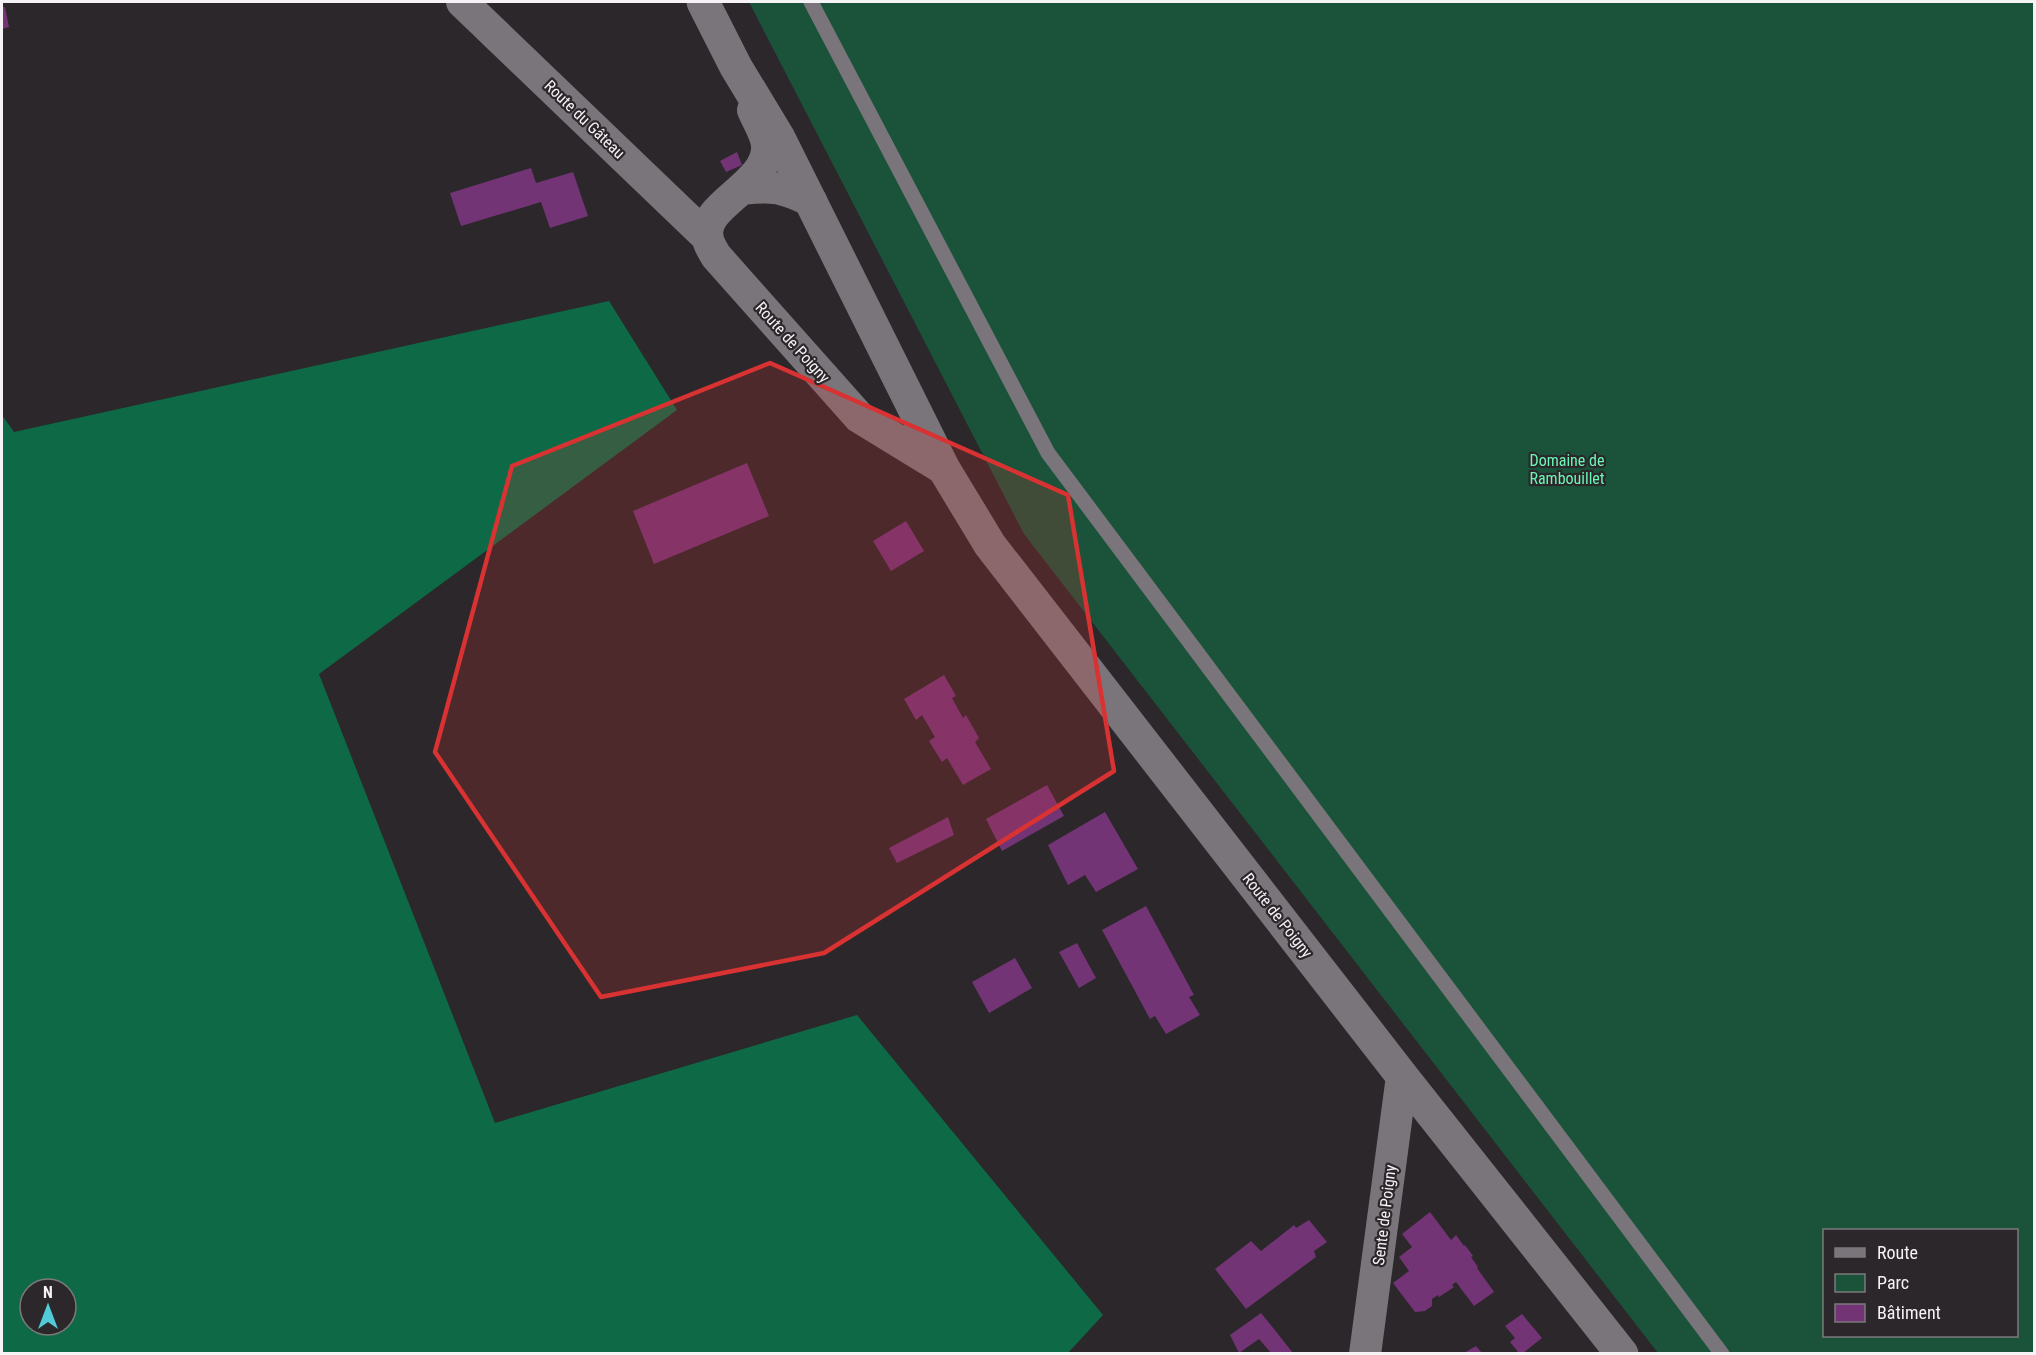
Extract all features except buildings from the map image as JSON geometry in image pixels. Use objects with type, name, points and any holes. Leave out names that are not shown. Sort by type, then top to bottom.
[{"type":"street","name":"Route du Gâteau","points":[[462,2],[707,237]]},
{"type":"street","name":"Route de Poigny","points":[[703,2],[736,67],[779,138],[944,469],[990,545],[1402,1076],[1622,1353]]},
{"type":"street","name":"Route de Poigny","points":[[736,67],[767,144],[764,163],[743,189],[712,214],[707,237],[716,256],[859,417],[944,469]]},
{"type":"street","points":[[743,189],[767,186],[790,190],[811,201]]},
{"type":"street","name":"Sente de Poigny","points":[[1365,1353],[1402,1076]]},
{"type":"lane","points":[[811,2],[1048,453],[1722,1353]]},
{"type":"highlighted area","points":[[770,363],[1068,495],[1114,771],[824,953],[601,997],[435,752],[512,466]]},
{"type":"green space","name":"Domaine de Rambouillet","points":[[749,2],[2034,2],[2034,1353],[1658,1353],[1024,534]]},
{"type":"green space","points":[[609,301],[677,410],[319,674],[495,1123],[857,1015],[1103,1315],[1067,1354],[2,1353],[2,415],[14,432]]}]
